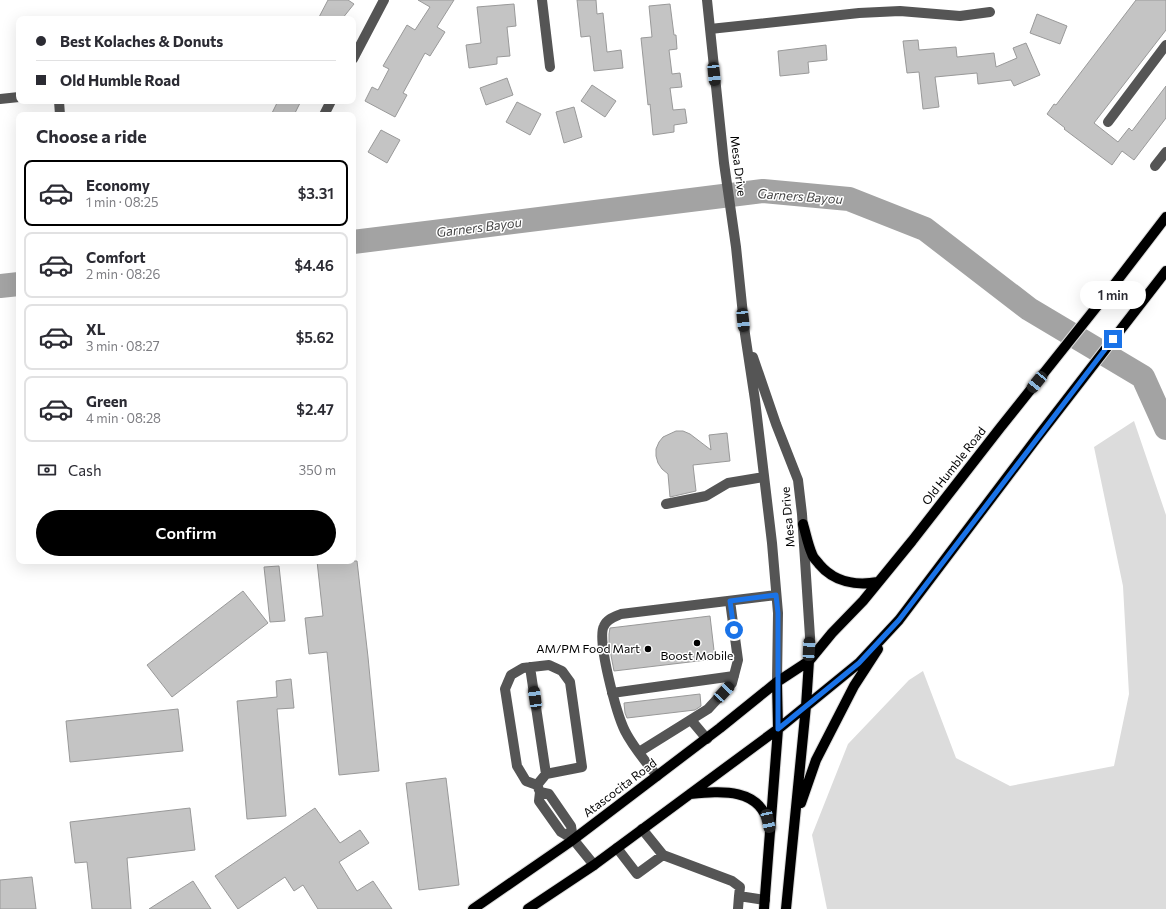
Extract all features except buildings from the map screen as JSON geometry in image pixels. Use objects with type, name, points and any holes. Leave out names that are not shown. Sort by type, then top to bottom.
[{"type":"main road","name":"Old Humble Road","points":[[777,682],[808,661],[878,582],[1110,290],[1166,217]]},
{"type":"main road","points":[[528,909],[594,865],[778,729],[859,663],[904,613],[1166,271]]},
{"type":"main road","points":[[803,524],[812,555],[823,568],[836,578],[849,583],[864,585],[878,582]]},
{"type":"main road","points":[[796,816],[816,760],[854,686],[894,625]]},
{"type":"main road","name":"Mesa Drive","points":[[806,706],[808,661]]},
{"type":"main road","points":[[765,905],[778,729],[777,682]]},
{"type":"main road","name":"Atascocita Road","points":[[473,909],[573,839],[707,739],[777,682]]},
{"type":"main road","points":[[786,909],[806,706]]},
{"type":"main road","points":[[690,794],[716,791],[740,794],[749,798],[758,804],[764,812],[770,831]]},
{"type":"street","points":[[356,53],[384,0]]},
{"type":"street","points":[[542,0],[550,67]]},
{"type":"street","name":"Mesa Drive","points":[[707,0],[724,163],[736,247],[745,334],[755,400],[778,613],[777,682]]},
{"type":"street","points":[[710,29],[858,13],[900,11],[960,16],[990,12]]},
{"type":"street","points":[[1108,122],[1166,45]]},
{"type":"street","points":[[0,99],[16,97]]},
{"type":"street","points":[[1155,166],[1166,152]]},
{"type":"street","name":"Mesa Drive","points":[[745,334],[776,424],[798,480],[803,524],[810,637],[808,661]]},
{"type":"street","points":[[666,504],[706,496],[728,483],[764,477]]},
{"type":"street","points":[[656,776],[625,731],[616,711],[602,640],[603,627],[609,619],[621,614],[776,595]]},
{"type":"street","points":[[639,752],[708,709],[732,684],[738,660],[730,601]]},
{"type":"street","points":[[546,774],[582,767],[570,682],[562,671],[550,665],[523,668],[512,675],[505,689],[517,766],[526,781],[549,794],[571,826],[573,839],[594,865]]},
{"type":"street","points":[[530,667],[546,774],[539,788]]},
{"type":"street","points":[[612,693],[734,676]]},
{"type":"street","points":[[691,720],[707,739]]},
{"type":"street","points":[[642,830],[663,855],[732,881],[740,887],[738,909]]},
{"type":"street","points":[[617,848],[637,874],[663,855]]},
{"type":"street","points":[[739,896],[765,905]]},
{"type":"shaded area","points":[[1134,421],[1166,515],[1166,909],[827,909],[812,835],[848,744],[909,680],[923,671],[956,758],[1010,786],[1114,766],[1129,694],[1123,586],[1094,447]]},
{"type":"waterway","name":"Garners Bayou","points":[[356,242],[763,191],[849,199],[925,229],[1029,309],[1143,377],[1166,428]]},
{"type":"waterway","name":"Garners Bayou","points":[[0,286],[16,284]]},
{"type":"place","name":"Boost Mobile","points":[[697,643]]},
{"type":"place","name":"AM/PM Food Mart","points":[[648,649]]},
{"type":"route","points":[[734,630],[730,601],[776,595],[778,613],[778,729],[859,663],[899,620],[1113,339]]}]
